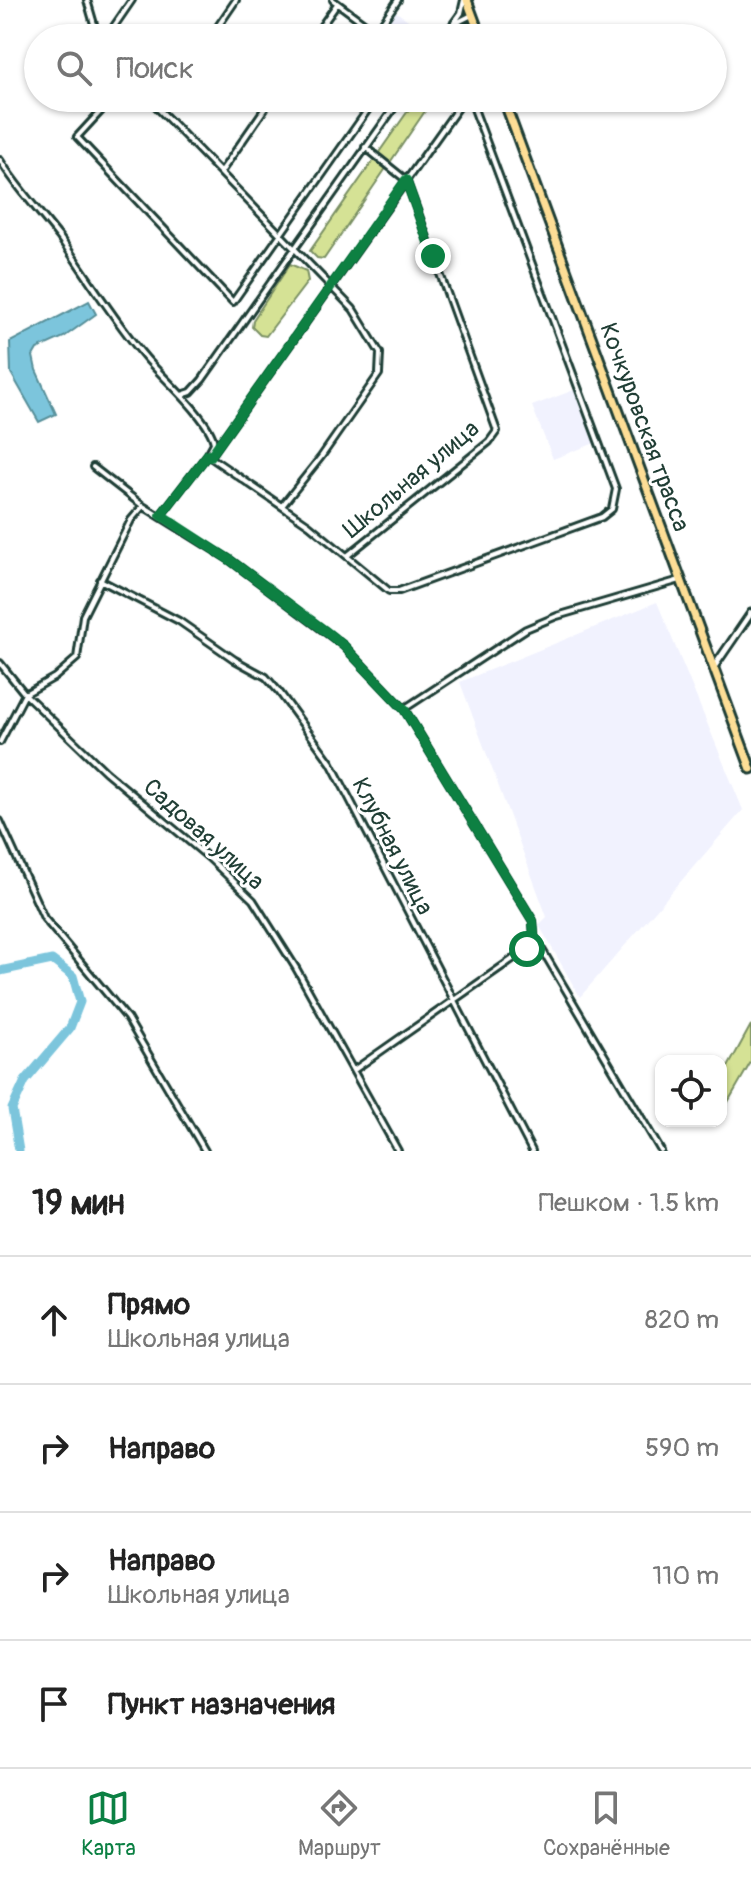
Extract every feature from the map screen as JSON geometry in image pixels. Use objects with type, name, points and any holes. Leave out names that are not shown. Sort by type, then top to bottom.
[{"type":"main road","points":[[465,0],[475,24]]},
{"type":"main road","name":"Кочкуровская трасса","points":[[508,112],[751,769]]},
{"type":"street","points":[[87,0],[94,24]]},
{"type":"street","points":[[116,24],[132,0]]},
{"type":"street","points":[[220,24],[236,0]]},
{"type":"street","points":[[382,24],[398,0]]},
{"type":"street","points":[[454,24],[465,0]]},
{"type":"street","points":[[322,24],[335,2],[365,24]]},
{"type":"street","points":[[454,24],[472,15]]},
{"type":"street","points":[[100,112],[77,137],[233,302],[366,112]]},
{"type":"street","points":[[161,112],[353,309],[380,353],[379,374],[282,506]]},
{"type":"street","points":[[221,172],[262,112]]},
{"type":"street","points":[[182,395],[191,392],[202,380],[391,112]]},
{"type":"street","points":[[161,515],[209,455],[457,112]]},
{"type":"street","points":[[347,556],[389,591],[399,591],[602,517],[612,509],[616,497],[616,489],[473,112]]},
{"type":"street","points":[[365,147],[406,180]]},
{"type":"street","points":[[0,160],[144,356],[212,432],[214,443],[209,455]]},
{"type":"street","name":"Школьная улица","points":[[209,455],[347,556],[489,442],[497,431],[406,180]]},
{"type":"street","points":[[93,467],[143,506],[230,560],[324,630],[344,646],[404,709],[531,918],[534,935],[661,1151]]},
{"type":"street","points":[[0,742],[25,694],[55,677],[77,658],[83,616],[131,520],[143,506]]},
{"type":"street","name":"Клубная улица","points":[[100,580],[159,611],[266,677],[280,693],[331,763],[532,1151]]},
{"type":"street","points":[[404,709],[526,629],[557,616],[680,580]]},
{"type":"street","points":[[713,668],[751,613]]},
{"type":"street","name":"Садовая улица","points":[[0,663],[25,694],[106,772],[209,858],[253,900],[296,968],[398,1151]]},
{"type":"street","points":[[0,821],[44,918],[127,1018],[205,1151]]},
{"type":"street","points":[[354,1070],[527,949],[534,935]]},
{"type":"shaded area","points":[[395,11],[414,24],[386,24]]},
{"type":"shaded area","points":[[574,390],[595,443],[553,459],[532,406]]},
{"type":"shaded area","points":[[657,602],[743,810],[580,997],[539,925],[547,917],[460,682]]},
{"type":"green space","points":[[407,112],[424,112],[324,259],[317,258],[310,251]]},
{"type":"green space","points":[[290,264],[306,271],[308,281],[266,336],[260,335],[252,327],[253,320]]},
{"type":"green space","points":[[751,1025],[751,1062],[727,1104],[727,1069]]},
{"type":"water","points":[[89,301],[96,314],[64,337],[37,349],[33,356],[56,414],[39,422],[11,373],[10,342]]},
{"type":"waterway","points":[[0,971],[52,960],[73,976],[80,1002],[70,1028],[25,1081],[12,1109],[19,1151]]},
{"type":"route","points":[[433,256],[406,180],[210,457],[208,454],[195,468],[161,515],[230,560],[324,630],[344,646],[404,709],[533,921],[534,935],[527,949]]}]
